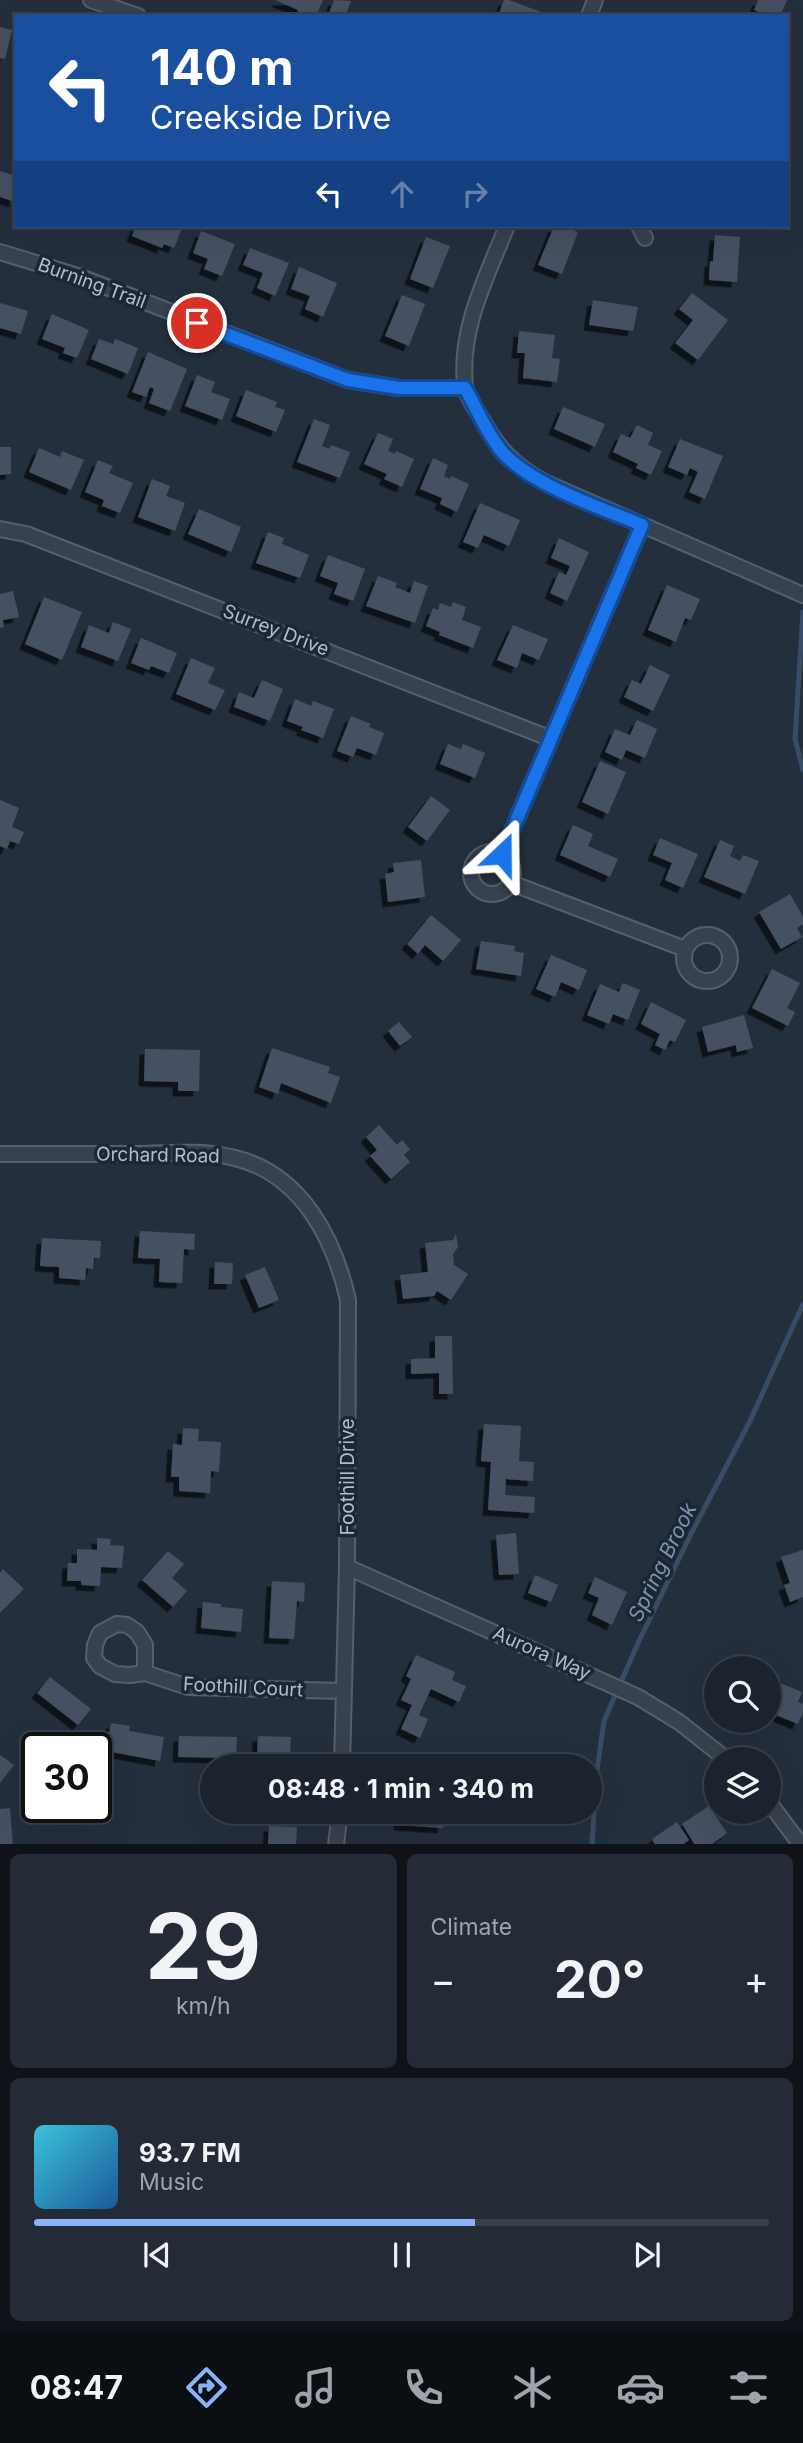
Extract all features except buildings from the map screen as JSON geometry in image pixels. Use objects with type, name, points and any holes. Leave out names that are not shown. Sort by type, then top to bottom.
[{"type":"street","points":[[91,0],[132,14]]},
{"type":"street","points":[[506,228],[468,331],[465,388],[492,438],[510,460],[544,482],[803,595]]},
{"type":"street","name":"Burning Trail","points":[[0,252],[78,276],[348,380],[399,388],[465,388]]},
{"type":"street","points":[[502,854],[549,738],[642,525]]},
{"type":"street","name":"Surrey Drive","points":[[0,529],[39,538],[549,738]]},
{"type":"street","points":[[494,852],[502,854],[512,866],[510,883],[505,889],[490,894],[482,892],[471,879],[470,871],[478,856],[494,852]]},
{"type":"street","points":[[510,883],[685,949]]},
{"type":"street","name":"Orchard Road","points":[[0,1154],[219,1155],[264,1168],[302,1199]]},
{"type":"street","name":"Foothill Drive","points":[[302,1199],[333,1248],[348,1300],[342,1754]]},
{"type":"street","name":"Aurora Way","points":[[346,1567],[638,1697],[664,1711],[710,1747]]},
{"type":"street","name":"Foothill Court","points":[[145,1673],[188,1687],[343,1691]]},
{"type":"street","points":[[781,1817],[801,1842]]},
{"type":"street","points":[[337,1844],[339,1824]]},
{"type":"waterway","name":"Spring Brook","points":[[803,612],[795,739],[803,770]]},
{"type":"waterway","name":"Spring Brook","points":[[592,1844],[594,1813],[590,1790],[597,1770],[604,1721],[638,1643],[750,1421],[803,1304]]},
{"type":"route","points":[[197,323],[348,380],[399,388],[465,388],[492,438],[510,460],[544,482],[642,525],[558,717],[502,854]]}]
